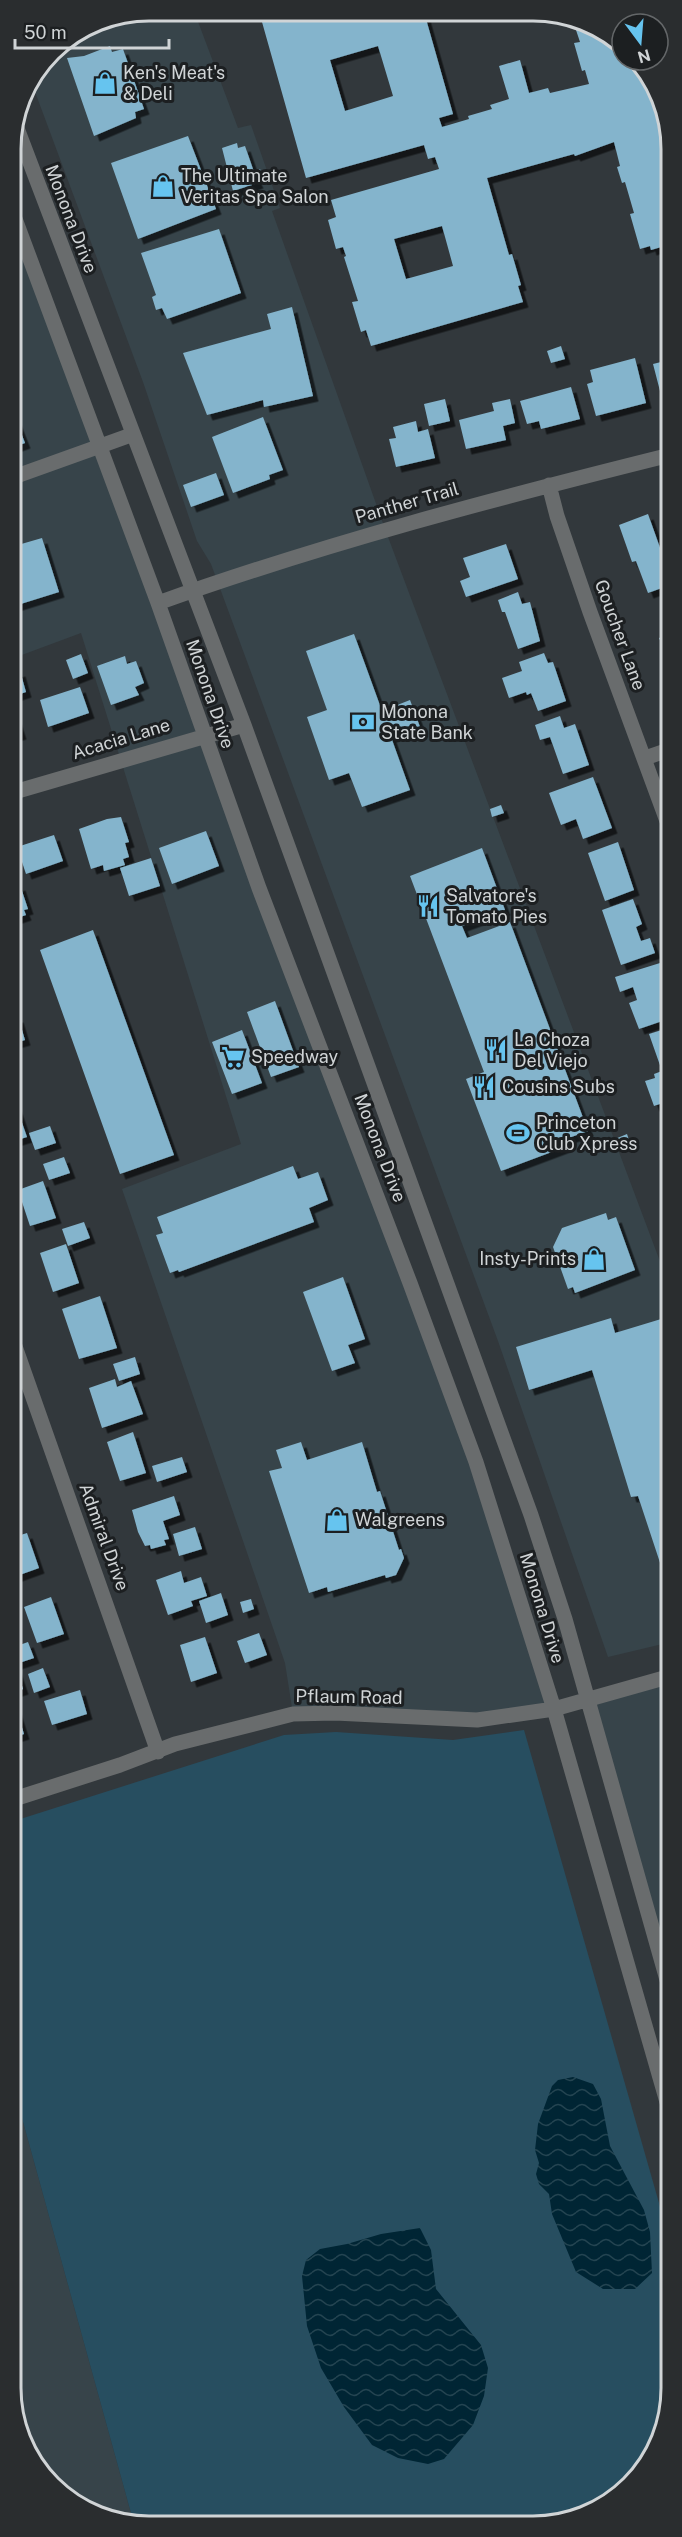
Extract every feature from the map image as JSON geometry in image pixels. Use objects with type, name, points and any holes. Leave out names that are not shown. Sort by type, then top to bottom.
[{"type":"street","name":"Monona Drive","points":[[21,140],[131,435],[244,725],[520,1483],[565,1619],[661,1958]]},
{"type":"street","name":"Monona Drive","points":[[21,235],[158,603],[203,736],[259,888],[462,1422],[554,1709],[661,2081]]},
{"type":"street","points":[[21,474],[131,435]]},
{"type":"street","name":"Panther Trail","points":[[158,603],[384,529],[661,457]]},
{"type":"street","name":"Goucher Lane","points":[[549,485],[557,516],[590,612],[661,805]]},
{"type":"street","name":"Acacia Lane","points":[[21,790],[244,725]]},
{"type":"street","points":[[645,758],[661,752]]},
{"type":"street","name":"Admiral Drive","points":[[21,1363],[158,1752]]},
{"type":"street","name":"Pflaum Road","points":[[21,1797],[242,1725],[292,1714],[334,1713],[477,1720],[554,1709],[661,1679]]},
{"type":"shaded area","points":[[198,21],[238,128],[251,125],[280,208],[272,211],[385,529],[661,1264],[661,1644],[608,1657],[498,1341],[211,564],[197,541],[143,382],[35,91],[47,71],[65,53],[92,34],[132,22]]},
{"type":"shaded area","points":[[21,235],[410,1283],[554,1709],[517,1715],[293,1714],[285,1663],[122,1189],[241,1144],[81,633],[21,655]]},
{"type":"shaded area","points":[[661,1679],[661,1958],[588,1699]]},
{"type":"shaded area","points":[[524,1730],[661,2210],[661,2396],[659,2413],[651,2437],[635,2466],[624,2479],[590,2503],[550,2515],[131,2515],[21,2115],[21,1819],[284,1735],[336,1732],[453,1740]]},
{"type":"shaded area","points":[[21,2115],[131,2515],[100,2506],[71,2490],[47,2466],[38,2452],[25,2421],[21,2388]]},
{"type":"water","points":[[573,2077],[593,2084],[601,2099],[610,2146],[644,2210],[650,2232],[652,2273],[635,2289],[603,2289],[576,2272],[552,2214],[549,2194],[539,2184],[536,2174],[539,2163],[535,2150],[538,2124],[552,2086],[558,2080]]},
{"type":"water","points":[[420,2228],[431,2250],[436,2289],[481,2345],[488,2368],[484,2396],[473,2425],[444,2459],[428,2464],[398,2458],[372,2445],[344,2407],[321,2368],[307,2326],[302,2276],[306,2260],[320,2249],[381,2234]]},
{"type":"building","points":[[427,21],[453,114],[439,118],[442,127],[469,119],[468,116],[492,109],[490,105],[509,99],[499,66],[520,60],[529,93],[548,88],[550,93],[589,84],[585,70],[582,71],[574,43],[580,42],[576,29],[590,34],[610,46],[610,72],[634,72],[648,92],[657,116],[661,149],[661,247],[651,250],[650,246],[640,249],[630,214],[634,213],[625,182],[622,183],[617,167],[620,166],[614,142],[575,156],[574,154],[487,178],[509,255],[512,254],[521,285],[518,286],[523,302],[371,346],[366,330],[361,332],[352,302],[358,301],[343,247],[336,249],[328,220],[336,217],[331,200],[439,169],[435,157],[428,159],[424,145],[306,178],[262,22]],"holes":[[[378,46],[393,96],[345,111],[330,60]],[[442,226],[453,266],[406,279],[394,239]]]},
{"type":"building","name":"Ken's Meat's & Deli","points":[[110,46],[112,52],[123,49],[144,109],[135,112],[136,118],[94,136],[67,58],[84,56]]},
{"type":"building","name":"The Ultimate Veritas Spa Salon","points":[[188,136],[216,209],[138,239],[111,163]]},
{"type":"building","points":[[237,143],[238,148],[245,146],[254,172],[260,169],[263,177],[256,179],[258,183],[233,191],[222,148]]},
{"type":"building","points":[[219,229],[241,293],[167,319],[162,308],[156,310],[152,297],[156,295],[141,253]]},
{"type":"building","points":[[292,307],[313,396],[264,407],[263,400],[207,415],[183,353],[271,329],[267,314]]},
{"type":"building","points":[[561,346],[565,359],[551,363],[547,351]]},
{"type":"building","points":[[635,358],[646,403],[596,416],[587,384],[593,382],[590,370]]},
{"type":"building","points":[[661,362],[660,391],[653,364]]},
{"type":"building","points":[[571,387],[580,419],[541,429],[539,421],[527,424],[520,401]]},
{"type":"building","points":[[445,399],[450,421],[429,426],[424,404]]},
{"type":"building","points":[[510,399],[515,423],[503,426],[506,440],[466,449],[459,420],[494,411],[492,403]]},
{"type":"building","points":[[263,417],[283,470],[269,475],[270,479],[233,493],[212,437]]},
{"type":"building","points":[[416,421],[418,432],[428,429],[435,458],[396,467],[389,439],[396,438],[393,427]]},
{"type":"building","points":[[21,433],[25,443],[21,444]]},
{"type":"building","points":[[216,473],[224,495],[191,507],[183,485]]},
{"type":"building","points":[[648,514],[661,551],[661,588],[648,593],[636,561],[632,562],[619,525]]},
{"type":"building","points":[[42,538],[59,592],[21,604],[21,544]]},
{"type":"building","points":[[506,544],[518,579],[466,597],[460,581],[470,577],[463,558]]},
{"type":"building","points":[[518,592],[522,604],[530,602],[540,641],[518,649],[505,612],[502,612],[498,600]]},
{"type":"building","name":"Monona State Bank","points":[[354,634],[382,711],[410,700],[420,727],[391,737],[410,790],[362,807],[349,773],[329,780],[307,717],[327,710],[306,651]]},
{"type":"building","points":[[544,653],[548,663],[553,662],[566,701],[538,711],[531,693],[527,695],[526,692],[509,698],[502,678],[522,671],[519,662]]},
{"type":"building","points":[[81,654],[88,673],[73,679],[66,660]]},
{"type":"building","points":[[125,656],[127,664],[136,661],[144,683],[135,687],[139,695],[111,705],[97,666]]},
{"type":"building","points":[[21,674],[26,692],[21,694]]},
{"type":"building","points":[[80,687],[89,713],[48,727],[40,700]]},
{"type":"building","points":[[560,716],[564,728],[575,724],[589,765],[563,774],[550,737],[540,740],[535,725]]},
{"type":"building","points":[[593,777],[612,828],[583,839],[576,819],[561,825],[549,793]]},
{"type":"building","points":[[501,805],[504,813],[492,817],[490,809]]},
{"type":"building","points":[[121,817],[129,842],[125,843],[129,857],[123,859],[125,865],[104,871],[103,865],[91,869],[79,829],[107,819]]},
{"type":"building","points":[[206,831],[219,866],[172,884],[159,848]]},
{"type":"building","points":[[54,835],[63,861],[26,874],[21,859],[21,846]]},
{"type":"building","points":[[618,842],[634,890],[605,901],[588,853]]},
{"type":"building","points":[[482,848],[505,910],[462,926],[467,938],[510,922],[588,1131],[563,1140],[565,1147],[501,1171],[466,1079],[484,1072],[410,876]]},
{"type":"building","points":[[151,858],[160,886],[129,896],[120,868]]},
{"type":"building","points":[[21,888],[28,909],[24,910],[26,915],[21,917]]},
{"type":"building","points":[[633,899],[642,924],[636,927],[641,941],[650,938],[655,953],[621,965],[602,910]]},
{"type":"building","points":[[93,930],[174,1155],[120,1174],[40,950]]},
{"type":"building","points":[[660,963],[661,1021],[639,1029],[629,1003],[637,1000],[633,987],[620,992],[615,977]]},
{"type":"building","points":[[275,1001],[299,1067],[271,1077],[247,1012]]},
{"type":"building","points":[[21,1027],[25,1040],[21,1041]]},
{"type":"building","points":[[242,1030],[262,1083],[232,1094],[212,1042]]},
{"type":"building","points":[[661,1030],[661,1068],[649,1034]]},
{"type":"building","points":[[661,1071],[661,1104],[654,1106],[645,1081],[655,1078],[654,1074]]},
{"type":"building","points":[[21,1120],[27,1137],[21,1139]]},
{"type":"building","points":[[50,1126],[56,1143],[35,1150],[29,1133]]},
{"type":"building","points":[[627,1134],[630,1143],[618,1147],[615,1139]]},
{"type":"building","points":[[64,1157],[70,1173],[49,1180],[43,1164]]},
{"type":"building","points":[[293,1166],[298,1179],[318,1172],[328,1200],[309,1208],[314,1222],[179,1272],[178,1270],[170,1273],[156,1235],[163,1233],[157,1217]]},
{"type":"building","points":[[43,1181],[56,1218],[30,1226],[21,1199],[21,1189]]},
{"type":"building","name":"Insty-Prints","points":[[606,1213],[608,1220],[616,1217],[635,1270],[575,1293],[573,1287],[568,1289],[553,1247],[562,1228]]},
{"type":"building","points":[[84,1222],[90,1238],[68,1246],[62,1229]]},
{"type":"building","points":[[66,1244],[79,1283],[53,1292],[40,1253]]},
{"type":"building","points":[[343,1277],[365,1339],[348,1345],[355,1363],[332,1371],[303,1292]]},
{"type":"building","points":[[100,1296],[117,1348],[79,1359],[62,1309]]},
{"type":"building","points":[[611,1318],[615,1333],[661,1319],[661,1566],[638,1496],[631,1497],[592,1370],[529,1390],[516,1347]]},
{"type":"building","points":[[135,1357],[140,1374],[119,1381],[113,1364]]},
{"type":"building","points":[[115,1379],[117,1387],[131,1381],[143,1414],[102,1428],[89,1388]]},
{"type":"building","points":[[133,1432],[146,1473],[120,1481],[107,1442]]},
{"type":"building","name":"Walgreens","points":[[301,1442],[307,1460],[362,1442],[377,1492],[380,1491],[399,1550],[401,1549],[404,1558],[396,1575],[386,1578],[385,1575],[328,1592],[327,1587],[309,1593],[269,1471],[282,1468],[276,1450]]},
{"type":"building","points":[[182,1457],[187,1472],[157,1482],[152,1466]]},
{"type":"building","points":[[174,1496],[180,1515],[163,1521],[169,1539],[164,1540],[166,1545],[151,1549],[150,1545],[145,1546],[138,1532],[132,1510]]},
{"type":"building","points":[[195,1527],[202,1549],[179,1556],[173,1534]]},
{"type":"building","points":[[27,1533],[39,1568],[21,1574],[21,1535]]},
{"type":"building","points":[[181,1571],[184,1583],[201,1577],[207,1596],[191,1601],[193,1606],[168,1615],[156,1580]]},
{"type":"building","points":[[221,1593],[228,1615],[206,1623],[199,1601]]},
{"type":"building","points":[[51,1597],[64,1634],[37,1643],[24,1607]]},
{"type":"building","points":[[251,1599],[254,1609],[243,1613],[240,1602]]},
{"type":"building","points":[[259,1633],[267,1655],[245,1663],[237,1641]]},
{"type":"building","points":[[205,1637],[217,1673],[191,1682],[180,1645]]},
{"type":"building","points":[[28,1642],[34,1658],[21,1662],[21,1644]]},
{"type":"building","points":[[43,1668],[50,1687],[34,1693],[28,1674]]},
{"type":"building","points":[[80,1690],[87,1714],[52,1725],[44,1701]]},
{"type":"place","name":"Ken's Meat's & Deli","points":[[105,83]]},
{"type":"place","name":"The Ultimate Veritas Spa Salon","points":[[163,186]]},
{"type":"place","name":"Monona State Bank","points":[[363,722]]},
{"type":"place","name":"Salvatore's Tomato Pies","points":[[428,906]]},
{"type":"place","name":"La Choza Del Viejo","points":[[496,1050]]},
{"type":"place","name":"Speedway","points":[[233,1057]]},
{"type":"place","name":"Cousins Subs","points":[[484,1087]]},
{"type":"place","name":"Princeton Club Xpress","points":[[518,1133]]},
{"type":"place","name":"Insty-Prints","points":[[594,1259]]},
{"type":"place","name":"Walgreens","points":[[337,1520]]}]
